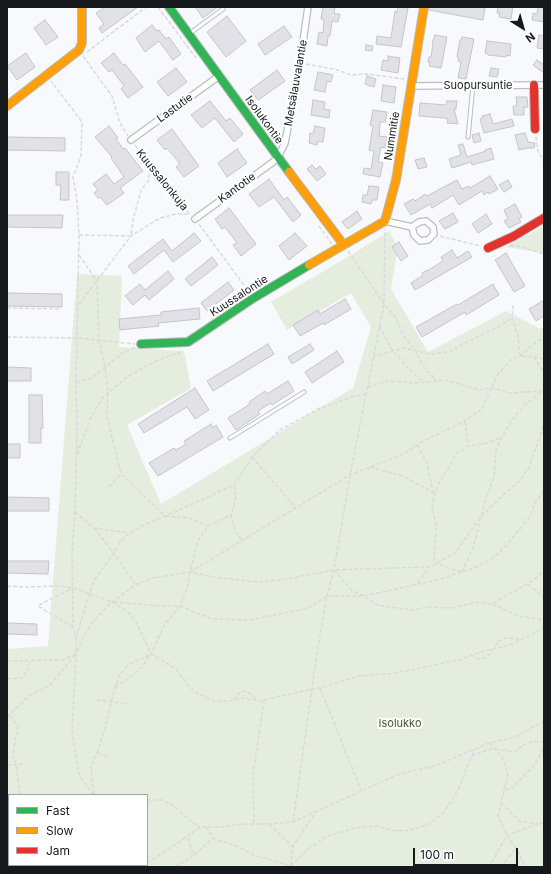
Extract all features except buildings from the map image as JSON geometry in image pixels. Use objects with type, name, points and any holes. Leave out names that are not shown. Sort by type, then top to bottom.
[{"type":"street","points":[[7,106],[79,50],[82,43],[82,7]]},
{"type":"street","name":"Isolukontie","points":[[169,7],[343,244]]},
{"type":"street","name":"Metsälauvalantie","points":[[278,157],[285,143],[300,63],[308,7]]},
{"type":"street","name":"Nummitie","points":[[385,221],[396,180],[424,7]]},
{"type":"street","name":"Lastutie","points":[[131,140],[219,76]]},
{"type":"street","name":"Suopursuntie","points":[[412,83],[473,86],[544,85]]},
{"type":"street","points":[[534,85],[535,129]]},
{"type":"street","name":"Kantotie","points":[[192,216],[273,162],[278,157]]},
{"type":"street","points":[[488,248],[514,236],[544,218]]},
{"type":"street","points":[[343,244],[385,221],[412,227],[420,222],[426,221],[433,227],[434,234],[428,240],[420,241],[414,235],[412,227]]},
{"type":"street","name":"Kuussalontie","points":[[188,342],[254,298],[343,244]]},
{"type":"street","points":[[141,344],[188,342]]},
{"type":"lane","points":[[189,34],[223,9],[222,7]]},
{"type":"lane","points":[[468,137],[473,86]]},
{"type":"lane","points":[[230,438],[304,392]]},
{"type":"path","points":[[85,53],[146,7]]},
{"type":"path","points":[[158,7],[199,62]]},
{"type":"path","name":"Kuussalonkuja","points":[[82,55],[112,96],[123,129],[172,195],[192,216],[254,298]]},
{"type":"path","points":[[300,63],[334,69],[350,75],[367,74],[412,83]]},
{"type":"path","points":[[50,80],[82,122],[81,156],[73,177],[77,200],[79,235],[79,304],[76,383],[77,455],[72,554],[74,588],[73,627],[76,639],[72,730],[80,777],[93,794]]},
{"type":"path","points":[[535,129],[538,151],[544,162]]},
{"type":"path","points":[[131,236],[133,220],[141,190],[149,180],[149,164]]},
{"type":"path","points":[[79,304],[131,236],[160,218],[176,214],[192,216]]},
{"type":"path","points":[[293,822],[327,596],[334,570],[350,475],[384,304],[385,221]]},
{"type":"path","points":[[434,234],[488,248]]},
{"type":"path","points":[[79,235],[131,236]]},
{"type":"path","points":[[343,244],[384,304],[396,318],[403,336],[416,351],[422,365],[436,380]]},
{"type":"path","points":[[510,246],[518,246],[544,254]]},
{"type":"path","points":[[79,255],[97,280],[99,341],[105,366],[108,393],[107,416],[121,474],[165,516],[189,518],[208,526]]},
{"type":"path","points":[[512,305],[512,318],[518,336],[520,356]]},
{"type":"path","points":[[7,308],[60,310]]},
{"type":"path","points":[[373,357],[404,348],[430,354],[449,352],[498,327],[512,318]]},
{"type":"path","points":[[379,326],[393,351],[407,368],[423,382]]},
{"type":"path","points":[[7,337],[78,338],[141,344]]},
{"type":"path","points":[[190,572],[350,475],[399,456],[417,445],[464,422],[482,409],[498,374],[511,360],[520,356],[537,341],[544,338]]},
{"type":"path","points":[[77,455],[91,417],[103,397],[130,375],[158,360],[179,353],[188,342]]},
{"type":"path","points":[[76,383],[93,377],[124,352],[141,344]]},
{"type":"path","points":[[520,356],[544,359]]},
{"type":"path","points":[[534,357],[544,373]]},
{"type":"path","points":[[367,387],[386,381],[423,382],[446,380],[480,390],[492,388],[509,393],[541,391]]},
{"type":"path","points":[[462,572],[474,545],[486,498],[494,477],[496,450],[512,420],[524,405],[544,389]]},
{"type":"path","points":[[76,639],[93,582],[120,542],[129,533],[234,485],[252,457],[280,430],[318,409],[352,397],[366,394]]},
{"type":"path","points":[[464,422],[468,446]]},
{"type":"path","points":[[418,584],[429,567],[434,563],[454,554],[483,514],[522,478],[529,467],[544,424]]},
{"type":"path","points":[[434,563],[436,526],[432,504],[443,474],[457,453],[468,446],[487,443],[502,437]]},
{"type":"path","points":[[417,445],[427,463],[433,493]]},
{"type":"path","points":[[252,457],[296,508]]},
{"type":"path","points":[[370,467],[403,476],[436,494]]},
{"type":"path","points":[[109,488],[121,474]]},
{"type":"path","points":[[234,485],[236,497],[231,515],[235,530],[242,541]]},
{"type":"path","points":[[112,602],[180,606],[212,619],[250,620],[308,608],[327,596],[364,596],[437,580],[477,567],[493,558],[506,546],[529,518],[536,501],[544,491]]},
{"type":"path","points":[[75,512],[94,528],[114,553],[135,585]]},
{"type":"path","points":[[115,687],[141,668],[151,654],[165,624],[180,606],[187,589],[198,541],[208,526],[231,515]]},
{"type":"path","points":[[94,528],[129,533]]},
{"type":"path","points":[[434,563],[462,572]]},
{"type":"path","points":[[7,717],[10,716],[30,695],[49,686],[76,654],[83,637],[93,621],[112,602],[135,585],[153,578],[190,572],[213,577],[257,582],[281,580],[334,570],[429,567]]},
{"type":"path","points":[[334,570],[351,590],[364,596],[377,605],[412,610],[428,607],[452,608],[478,602],[492,604],[519,616],[544,620]]},
{"type":"path","points":[[492,604],[528,584],[544,570]]},
{"type":"path","points":[[528,584],[544,597]]},
{"type":"path","points":[[7,586],[58,586],[74,588],[112,602],[128,612],[136,622],[151,654],[175,668],[188,686],[195,692],[214,701],[235,700],[242,698],[259,701],[312,688],[320,688],[359,676],[396,673],[459,660],[471,655],[507,646],[533,634],[544,626]]},
{"type":"path","points":[[73,627],[38,606],[74,588]]},
{"type":"path","points":[[471,655],[480,659],[485,658],[499,641],[505,638],[521,639]]},
{"type":"path","points":[[7,661],[30,662],[63,660],[76,654]]},
{"type":"path","points":[[94,794],[91,767],[97,754],[115,687],[121,673],[128,665],[151,654]]},
{"type":"path","points":[[7,679],[22,678],[28,670],[30,662]]},
{"type":"path","points":[[320,688],[361,791]]},
{"type":"path","points":[[235,700],[237,695],[242,691],[248,692],[252,697],[259,701]]},
{"type":"path","points":[[97,700],[128,704]]},
{"type":"path","points":[[254,824],[253,776],[264,700]]},
{"type":"path","points":[[10,716],[18,726],[13,754],[16,764],[20,794]]},
{"type":"path","points":[[148,800],[162,800],[173,805],[188,819],[201,827],[293,822],[399,774],[435,766],[489,743],[516,738],[544,721]]},
{"type":"path","points":[[489,743],[496,749],[514,752],[523,745],[534,741],[544,742]]},
{"type":"path","points":[[504,790],[511,789],[534,766],[544,747]]},
{"type":"path","points":[[470,756],[494,748]]},
{"type":"path","points":[[496,749],[502,757],[508,773],[498,816],[525,867]]},
{"type":"path","points":[[291,867],[307,850],[327,836],[356,828],[374,826],[396,831],[410,830],[428,825],[444,812],[458,790],[470,756],[474,750]]},
{"type":"path","points":[[97,754],[110,757]]},
{"type":"path","points":[[7,765],[26,764]]},
{"type":"path","points":[[502,803],[519,821],[539,824]]},
{"type":"path","points":[[291,867],[293,846],[309,820],[316,812]]},
{"type":"path","points":[[488,867],[507,835],[544,822]]},
{"type":"path","points":[[269,824],[293,846]]},
{"type":"path","points":[[148,862],[201,827]]},
{"type":"path","points":[[206,827],[213,838],[254,855],[291,867]]},
{"type":"path","points":[[188,836],[193,856]]},
{"type":"path","points":[[176,867],[193,856],[213,838]]},
{"type":"path","points":[[501,867],[516,848]]},
{"type":"green space","points":[[544,226],[544,253],[505,247]]},
{"type":"green space","name":"Isolukko","points":[[389,231],[398,247],[391,289],[428,352],[506,311],[540,329],[544,327],[544,867],[7,867],[7,649],[48,646],[77,274],[122,276],[119,347],[184,351],[191,388],[127,425],[161,504],[353,388],[371,327],[351,293],[287,330],[271,302]]},
{"type":"traffic: fast","points":[[169,7],[289,172]]},
{"type":"traffic: fast","points":[[141,344],[188,342],[252,299],[309,265]]},
{"type":"traffic: slow","points":[[7,106],[79,50],[82,43],[82,7]]},
{"type":"traffic: slow","points":[[309,265],[385,221],[396,180],[424,7]]},
{"type":"traffic: slow","points":[[289,172],[343,244]]},
{"type":"traffic: jam","points":[[534,85],[535,129]]},
{"type":"traffic: jam","points":[[488,248],[514,236],[544,218]]}]
